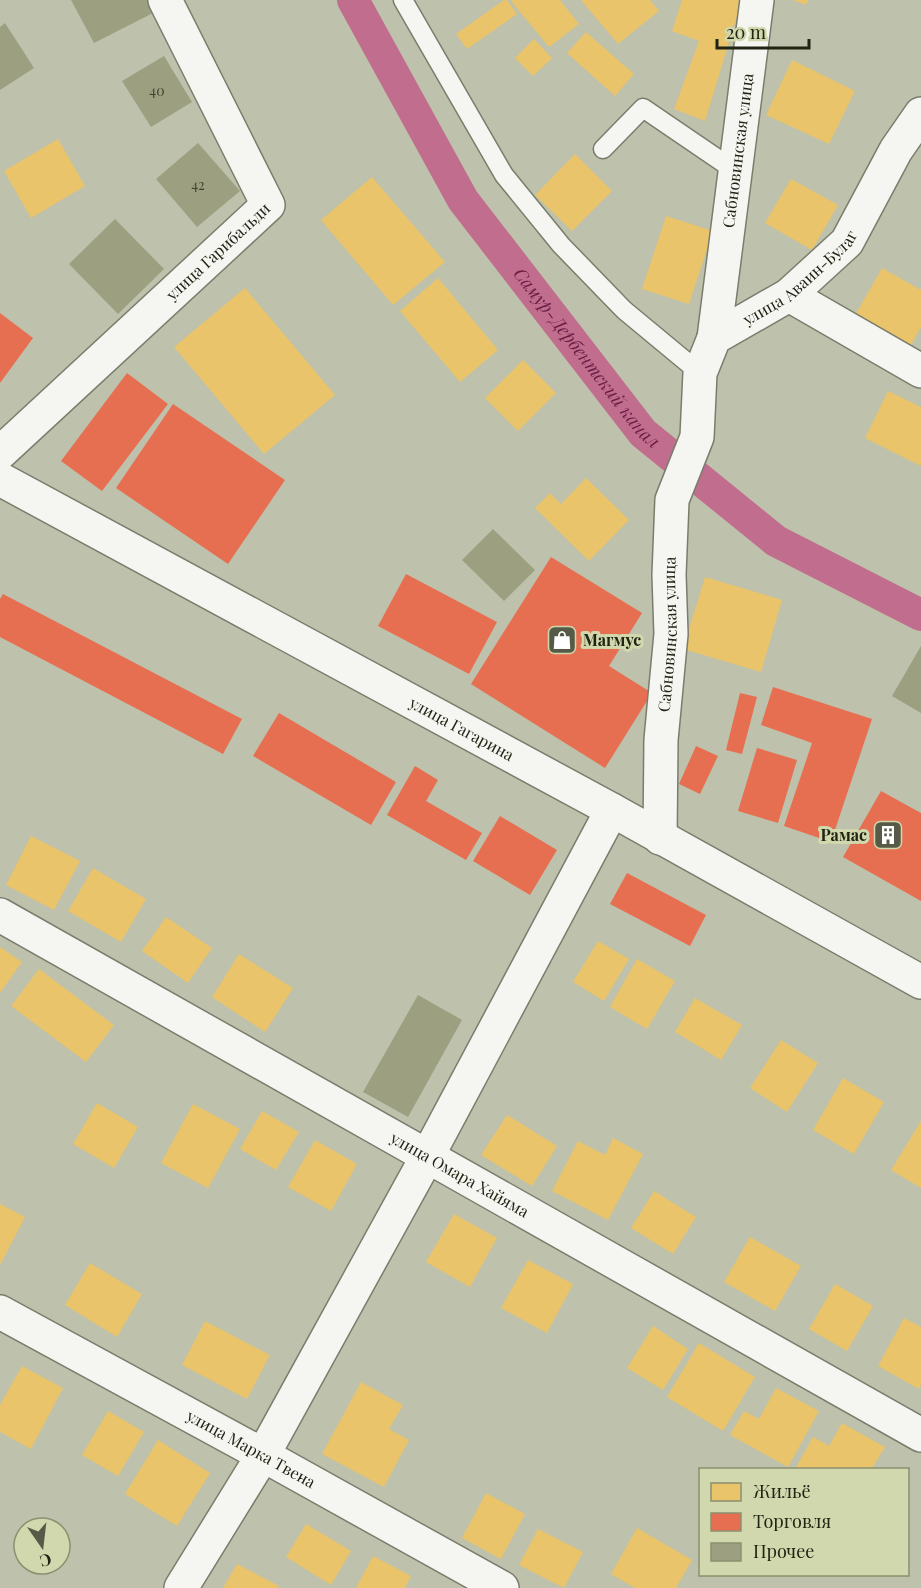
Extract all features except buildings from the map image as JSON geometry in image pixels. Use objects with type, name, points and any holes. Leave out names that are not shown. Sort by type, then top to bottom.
[{"type":"street","name":"улица Гарибальди","points":[[0,453],[268,206],[165,0]]},
{"type":"street","name":"Сабновинская улица","points":[[714,338],[757,0]]},
{"type":"street","name":"улица Аваин-Булаг","points":[[714,338],[789,295],[847,242],[896,150],[921,114]]},
{"type":"street","points":[[789,295],[921,371]]},
{"type":"street","points":[[700,373],[714,338]]},
{"type":"street","name":"Сабновинская улица","points":[[660,838],[661,740],[671,634],[669,575],[672,500],[697,436],[700,373]]},
{"type":"street","name":"улица Гагарина","points":[[0,479],[612,810],[921,982]]},
{"type":"street","points":[[181,1588],[263,1455],[427,1157],[612,810]]},
{"type":"street","name":"улица Омара Хайяма","points":[[0,915],[921,1435]]},
{"type":"street","name":"улица Марка Твена","points":[[0,1312],[502,1588]]},
{"type":"lane","points":[[403,0],[504,175],[561,245],[624,310],[700,373]]},
{"type":"lane","points":[[603,149],[643,108],[734,170]]},
{"type":"waterway","name":"Самур-Дербентский канал","points":[[353,0],[463,200],[643,433],[776,541],[921,615]]},
{"type":"place","name":"Магмус","points":[[562,640]]},
{"type":"place","name":"Рамас","points":[[888,835]]}]
